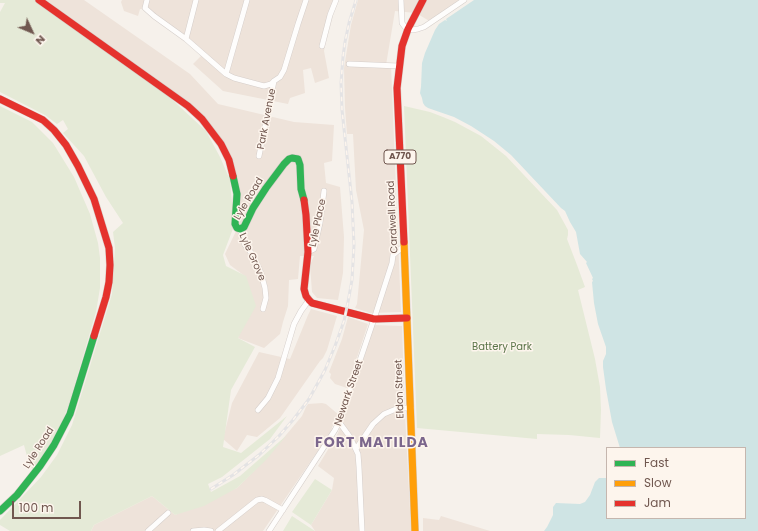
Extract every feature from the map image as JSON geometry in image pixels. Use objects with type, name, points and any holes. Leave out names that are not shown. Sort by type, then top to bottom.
[{"type":"street","name":"Lyle Road","points":[[39,0],[167,90],[202,119],[221,144],[228,160],[236,186],[237,194],[235,224],[237,228],[240,229],[244,227],[253,208],[284,164],[289,159],[298,159],[300,162],[301,189],[306,209],[308,252],[304,289],[309,300]]},
{"type":"street","points":[[147,0],[145,8],[186,39],[226,74],[234,78],[259,85],[267,85],[274,81],[280,77],[284,70],[306,0]]},
{"type":"street","points":[[186,39],[196,0]]},
{"type":"street","points":[[226,74],[247,0]]},
{"type":"street","points":[[322,46],[330,15],[336,0]]},
{"type":"street","points":[[401,0],[402,24],[408,29],[416,30],[424,27],[464,0]]},
{"type":"street","name":"Cardwell Road","points":[[407,318],[398,99],[399,66],[402,46],[408,29],[423,0]]},
{"type":"street","points":[[350,64],[399,66]]},
{"type":"street","name":"Park Avenue","points":[[259,156],[274,81]]},
{"type":"street","name":"Lyle Road","points":[[0,99],[43,120],[54,130],[66,145],[94,199],[109,248],[110,265],[106,297],[70,414],[57,440],[40,466],[17,495],[0,511]]},
{"type":"street","name":"Lyle Place","points":[[308,252],[314,249],[320,223],[324,191]]},
{"type":"street","name":"Lyle Grove","points":[[240,229],[245,245],[253,255],[263,281],[266,298],[263,309]]},
{"type":"street","name":"Newark Street","points":[[269,531],[333,435],[339,422],[374,319],[394,255],[404,246]]},
{"type":"street","points":[[392,263],[396,258],[405,256]]},
{"type":"street","points":[[258,410],[268,398],[278,378],[294,324],[309,300],[312,303],[374,319],[407,318]]},
{"type":"street","name":"Eldon Street","points":[[407,318],[415,531]]},
{"type":"street","points":[[356,449],[373,424],[384,414],[396,409],[410,408]]},
{"type":"street","points":[[339,422],[350,437],[356,449],[359,461],[362,531]]},
{"type":"street","points":[[218,531],[257,500],[265,500],[283,510]]},
{"type":"street","points":[[148,531],[168,513]]},
{"type":"street","points":[[193,531],[211,531]]},
{"type":"shaded area","points":[[40,0],[84,0],[190,74],[218,104],[294,122],[334,125],[332,161],[324,163],[326,183],[340,187],[344,237],[343,273],[338,300],[317,298],[312,292],[310,265],[314,256],[300,256],[298,279],[289,280],[288,306],[280,334],[264,348],[238,338],[246,277],[230,265],[225,254],[237,229],[230,158],[196,109]]},
{"type":"shaded area","points":[[122,0],[335,0],[330,14],[324,51],[329,78],[315,83],[311,68],[303,70],[305,93],[290,98],[288,104],[223,91],[193,64],[204,53],[186,36],[148,9],[140,9],[138,16],[124,11],[121,2]]},
{"type":"shaded area","points":[[358,0],[463,0],[431,22],[416,13],[395,11],[386,65],[391,65],[401,312],[370,313],[355,308],[357,304],[364,230],[356,190],[353,134],[347,134],[344,68],[351,25]]},
{"type":"shaded area","points":[[474,0],[758,0],[758,531],[544,531],[553,515],[553,507],[556,503],[580,504],[585,502],[590,495],[595,482],[599,478],[606,478],[606,519],[746,519],[746,447],[620,447],[612,422],[606,389],[603,361],[606,354],[606,347],[598,324],[594,303],[593,278],[586,263],[587,262],[580,254],[576,232],[565,211],[511,155],[494,141],[471,126],[454,117],[428,108],[423,103],[420,93],[422,63],[435,30],[439,24],[445,20],[447,21],[446,19]]},
{"type":"shaded area","points":[[311,309],[337,316],[327,350],[323,358],[280,418],[257,437],[247,435],[237,451],[223,439],[232,403],[259,352],[290,359]]},
{"type":"shaded area","points":[[348,317],[368,324],[347,388],[335,384],[330,378],[331,374],[329,372],[342,339]]},
{"type":"shaded area","points":[[374,325],[402,326],[411,531],[315,531],[311,525],[332,490],[334,478],[318,466],[338,433]]},
{"type":"shaded area","points":[[308,404],[326,404],[339,415],[335,420],[330,433],[263,531],[91,531],[94,525],[152,496],[175,515],[237,488],[265,460],[302,416]]},
{"type":"shaded area","points":[[441,516],[490,531],[423,531],[423,518],[439,520]]},
{"type":"green space","points":[[0,0],[35,0],[164,92],[206,131],[230,180],[234,226],[223,255],[226,266],[246,276],[256,306],[238,338],[255,347],[231,390],[223,447],[241,453],[287,416],[270,439],[222,477],[208,484],[211,492],[240,476],[287,435],[266,460],[237,488],[204,506],[175,515],[152,496],[94,525],[91,531],[10,531],[0,525],[0,520],[41,477],[57,455],[72,425],[112,294],[115,248],[113,232],[123,223],[106,197],[84,156],[63,133],[68,129],[63,120],[57,124],[45,115],[0,92],[0,12],[5,3],[0,3]]},
{"type":"green space","points":[[0,106],[32,122],[53,143],[74,177],[90,214],[98,243],[100,258],[100,288],[96,312],[69,404],[56,438],[34,470],[27,464],[28,460],[24,445],[0,456]]},
{"type":"green space","name":"Battery Park","points":[[404,106],[430,112],[443,117],[481,136],[506,156],[557,210],[568,230],[567,239],[585,287],[578,290],[595,359],[600,387],[600,438],[537,434],[537,439],[417,428]]},
{"type":"green space","points":[[315,479],[332,490],[311,525],[292,512]]},
{"type":"green space","points":[[292,516],[315,531],[283,531]]},
{"type":"railway","points":[[211,489],[233,475],[259,455],[293,420],[309,399],[325,370],[344,321],[352,280],[354,245],[352,202],[342,110],[341,83],[345,42],[356,0]]},
{"type":"traffic: fast","points":[[233,176],[237,194],[235,224],[237,228],[240,229],[244,227],[253,208],[266,188],[284,164],[292,158],[298,159],[300,165],[301,189],[304,200]]},
{"type":"traffic: fast","points":[[0,511],[17,495],[40,466],[54,445],[70,414],[94,336]]},
{"type":"traffic: slow","points":[[404,242],[415,531]]},
{"type":"traffic: jam","points":[[39,0],[188,106],[202,119],[221,144],[229,160],[233,176]]},
{"type":"traffic: jam","points":[[404,242],[397,88],[402,46],[408,29],[423,0]]},
{"type":"traffic: jam","points":[[0,99],[43,120],[54,130],[66,145],[94,199],[109,248],[110,265],[106,297],[94,336]]},
{"type":"traffic: jam","points":[[304,200],[308,252],[304,289],[309,300],[312,303],[374,319],[407,318]]},
{"type":"district","name":"FORT MATILDA","points":[[372,443]]}]
